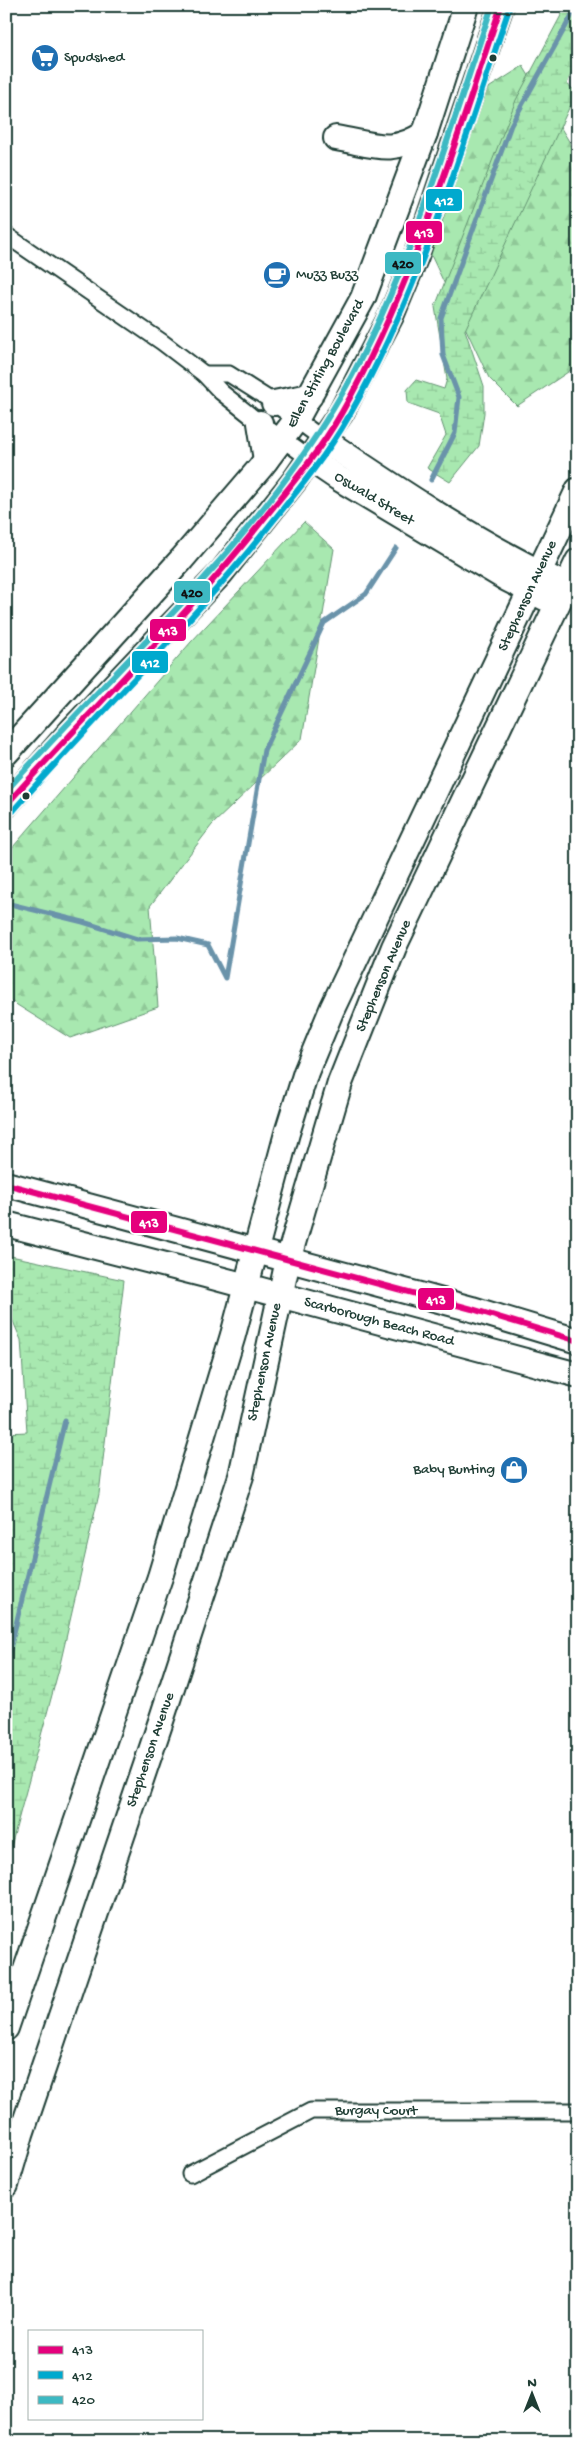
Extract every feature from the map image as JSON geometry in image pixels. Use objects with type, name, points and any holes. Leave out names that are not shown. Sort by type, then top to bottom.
[{"type":"main road","name":"Ellen Stirling Boulevard","points":[[6,753],[182,559],[266,460],[296,420],[363,298],[425,133],[466,6]]},
{"type":"main road","points":[[6,806],[71,731],[221,573],[264,522],[324,440],[345,406],[391,316],[416,256],[501,6]]},
{"type":"main road","points":[[336,138],[392,148],[410,144],[425,133]]},
{"type":"main road","points":[[274,403],[310,396]]},
{"type":"main road","points":[[260,423],[266,460]]},
{"type":"main road","name":"Oswald Street","points":[[324,440],[428,508],[535,582]]},
{"type":"main road","name":"Oswald Street","points":[[310,459],[338,478],[562,595]]},
{"type":"main road","name":"Stephenson Avenue","points":[[6,2028],[160,1577],[210,1418],[292,1116],[306,1072],[332,1009],[578,490]]},
{"type":"main road","name":"Stephenson Avenue","points":[[6,2185],[21,2134],[155,1739],[241,1476],[288,1260],[340,1083],[394,947],[578,561]]},
{"type":"main road","points":[[6,1184],[463,1306],[578,1341]]},
{"type":"main road","name":"Scarborough Beach Road","points":[[6,1224],[578,1375]]},
{"type":"street","name":"Oswald Street","points":[[6,235],[204,374],[221,392],[310,459]]},
{"type":"street","name":"Oswald Street","points":[[204,374],[228,374],[274,403],[324,440]]},
{"type":"street","name":"Burgay Court","points":[[190,2174],[311,2111],[578,2110]]},
{"type":"green space","points":[[566,6],[578,6],[578,57],[567,84],[578,93],[578,111],[570,106],[465,330],[484,386],[484,413],[479,446],[450,482],[427,468],[446,435],[439,414],[408,403],[407,390],[416,380],[444,389],[447,379],[435,307],[516,100]]},
{"type":"green space","points":[[523,66],[578,156],[578,321],[574,368],[517,406],[489,378],[430,253],[487,89]]},
{"type":"green space","points":[[304,522],[334,549],[302,739],[212,825],[150,906],[158,1007],[70,1038],[6,998],[6,855],[191,642]]},
{"type":"green space","points":[[6,1255],[124,1280],[99,1494],[59,1669],[6,1865],[6,1433],[27,1432],[21,1340],[6,1305]]},
{"type":"waterway","points":[[431,480],[455,433],[459,397],[443,355],[441,318],[511,125],[577,6]]},
{"type":"waterway","points":[[6,903],[83,922],[137,939],[177,938],[208,945],[225,978],[264,750],[324,623],[366,594],[396,548]]},
{"type":"waterway","points":[[6,1666],[65,1420]]},
{"type":"transit line","name":"420","points":[[6,791],[221,559],[299,461],[333,409],[359,362],[403,264],[441,160],[492,6]]},
{"type":"transit line","name":"413","points":[[6,805],[204,591],[296,478],[334,426],[368,364],[412,264],[449,162],[501,6]]},
{"type":"transit line","name":"412","points":[[13,811],[211,596],[303,483],[341,430],[375,367],[419,267],[457,165],[509,9]]},
{"type":"transit line","name":"413","points":[[6,1184],[472,1309],[578,1341]]},
{"type":"place","name":"Spudshed","points":[[45,58]]},
{"type":"place","name":"Muzz Buzz","points":[[277,275]]},
{"type":"place","name":"Baby Bunting","points":[[514,1470]]}]
